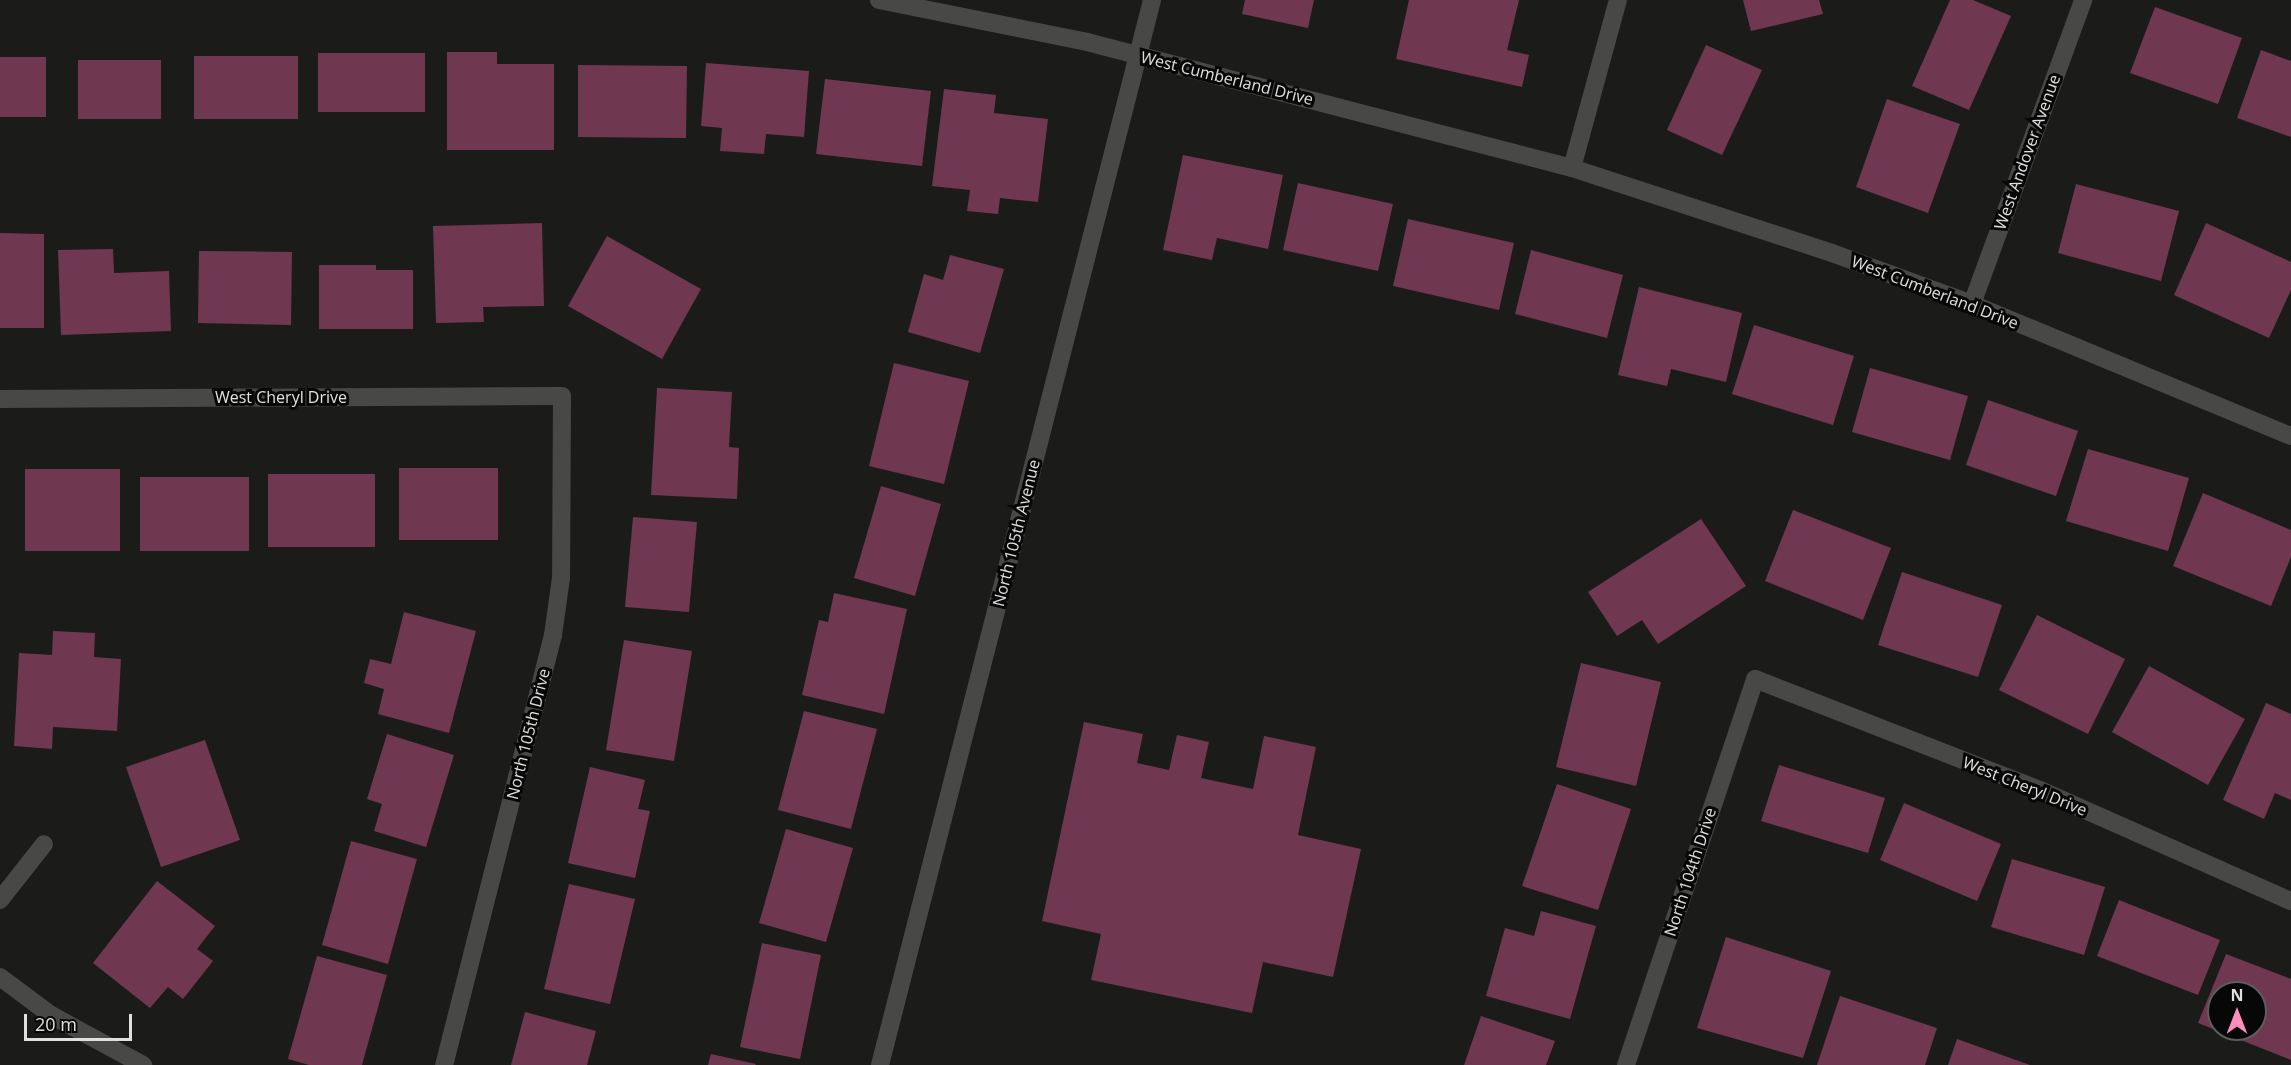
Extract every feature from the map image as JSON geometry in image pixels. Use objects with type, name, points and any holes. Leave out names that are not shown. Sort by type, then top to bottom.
[{"type":"street","name":"West Cumberland Drive","points":[[879,0],[1138,55],[1572,168],[1832,253],[1972,304],[2291,436]]},
{"type":"street","name":"North 105th Avenue","points":[[880,1065],[1152,0]]},
{"type":"street","points":[[1572,168],[1618,0]]},
{"type":"street","name":"West Andover Avenue","points":[[1972,304],[2083,0]]},
{"type":"street","name":"West Cheryl Drive","points":[[0,399],[562,396]]},
{"type":"street","name":"North 105th Drive","points":[[444,1065],[554,635],[561,578],[562,396]]},
{"type":"street","name":"West Cheryl Drive","points":[[1755,679],[2040,790],[2291,901]]},
{"type":"street","name":"North 104th Drive","points":[[1628,1064],[1755,679]]},
{"type":"street","points":[[0,900],[44,844]]},
{"type":"street","points":[[0,977],[51,1015],[143,1065]]},
{"type":"building","points":[[1245,0],[1314,0],[1308,28],[1242,14]]},
{"type":"building","points":[[1409,0],[1519,0],[1507,50],[1529,55],[1522,87],[1396,59]]},
{"type":"building","points":[[1743,0],[1819,0],[1823,14],[1751,31]]},
{"type":"building","points":[[1950,0],[1973,0],[2011,16],[1969,110],[1912,86]]},
{"type":"building","points":[[2155,7],[2242,38],[2218,104],[2130,73]]},
{"type":"building","points":[[1706,45],[1762,70],[1722,155],[1667,130]]},
{"type":"building","points":[[2261,50],[2291,61],[2291,137],[2237,118]]},
{"type":"building","points":[[447,52],[497,52],[497,64],[554,64],[554,150],[447,150]]},
{"type":"building","points":[[318,53],[425,53],[425,112],[318,112]]},
{"type":"building","points":[[194,56],[298,56],[298,119],[194,119]]},
{"type":"building","points":[[0,57],[46,57],[46,117],[0,117]]},
{"type":"building","points":[[78,60],[161,60],[161,119],[78,119]]},
{"type":"building","points":[[706,63],[809,71],[804,137],[766,134],[764,154],[720,151],[722,128],[701,126]]},
{"type":"building","points":[[578,65],[687,66],[686,138],[578,137]]},
{"type":"building","points":[[825,79],[931,91],[922,166],[816,154]]},
{"type":"building","points":[[944,89],[996,95],[994,113],[1048,119],[1038,202],[1000,198],[998,214],[967,211],[970,190],[932,186]]},
{"type":"building","points":[[1887,99],[1960,124],[1928,213],[1856,187]]},
{"type":"building","points":[[1183,155],[1283,175],[1268,249],[1217,238],[1212,260],[1163,250]]},
{"type":"building","points":[[1298,183],[1393,204],[1378,271],[1283,250]]},
{"type":"building","points":[[2076,184],[2179,211],[2161,281],[2058,253]]},
{"type":"building","points":[[1408,219],[1514,243],[1499,310],[1393,286]]},
{"type":"building","points":[[542,223],[544,306],[483,307],[484,322],[436,323],[433,226]]},
{"type":"building","points":[[2206,223],[2291,262],[2291,290],[2269,338],[2174,295]]},
{"type":"building","points":[[0,233],[44,234],[44,328],[0,328]]},
{"type":"building","points":[[607,236],[701,289],[662,359],[568,306]]},
{"type":"building","points":[[113,249],[114,273],[169,271],[171,331],[61,335],[58,250]]},
{"type":"building","points":[[1531,250],[1623,275],[1607,338],[1515,314]]},
{"type":"building","points":[[199,251],[292,252],[291,325],[198,323]]},
{"type":"building","points":[[950,255],[1004,269],[980,353],[908,332],[924,274],[943,280]]},
{"type":"building","points":[[319,265],[376,265],[376,270],[413,270],[413,329],[319,329]]},
{"type":"building","points":[[1639,287],[1742,313],[1726,382],[1671,369],[1667,386],[1618,375]]},
{"type":"building","points":[[1754,325],[1854,356],[1833,425],[1732,394]]},
{"type":"building","points":[[894,363],[969,381],[944,484],[869,466]]},
{"type":"building","points":[[1870,368],[1968,396],[1950,460],[1852,432]]},
{"type":"building","points":[[657,388],[732,392],[729,447],[739,448],[737,499],[651,495]]},
{"type":"building","points":[[1988,400],[2078,431],[2056,496],[1966,465]]},
{"type":"building","points":[[2088,449],[2189,478],[2168,551],[2066,521]]},
{"type":"building","points":[[399,468],[498,468],[498,540],[399,540]]},
{"type":"building","points":[[25,469],[120,469],[120,551],[25,551]]},
{"type":"building","points":[[268,474],[375,474],[375,547],[268,547]]},
{"type":"building","points":[[140,477],[249,477],[249,551],[140,551]]},
{"type":"building","points":[[881,486],[941,504],[915,596],[854,578]]},
{"type":"building","points":[[2203,493],[2291,530],[2291,557],[2271,606],[2173,566]]},
{"type":"building","points":[[1793,510],[1891,548],[1863,620],[1765,581]]},
{"type":"building","points":[[633,517],[697,522],[689,612],[625,607]]},
{"type":"building","points":[[1701,519],[1746,586],[1658,644],[1642,620],[1617,636],[1588,592]]},
{"type":"building","points":[[1902,572],[2002,605],[1978,677],[1878,645]]},
{"type":"building","points":[[834,593],[907,609],[884,714],[802,695],[819,620],[828,622]]},
{"type":"building","points":[[404,612],[476,631],[449,733],[378,714],[384,689],[364,683],[370,659],[391,664]]},
{"type":"building","points":[[2037,615],[2125,659],[2088,734],[1999,690]]},
{"type":"building","points":[[53,631],[95,633],[94,657],[121,659],[117,731],[53,727],[52,749],[14,746],[19,653],[52,655]]},
{"type":"building","points":[[624,640],[692,651],[674,761],[606,750]]},
{"type":"building","points":[[1581,663],[1661,682],[1636,786],[1556,767]]},
{"type":"building","points":[[2149,666],[2245,719],[2208,785],[2112,732]]},
{"type":"building","points":[[2266,703],[2291,714],[2291,800],[2275,793],[2264,819],[2223,800]]},
{"type":"building","points":[[804,711],[877,729],[851,829],[778,810]]},
{"type":"building","points":[[1084,722],[1143,734],[1137,763],[1169,770],[1177,735],[1209,742],[1201,778],[1253,789],[1264,736],[1316,747],[1298,835],[1361,849],[1333,977],[1263,962],[1252,1013],[1091,980],[1101,934],[1042,921]]},
{"type":"building","points":[[387,734],[454,755],[426,847],[374,831],[382,804],[367,799]]},
{"type":"building","points":[[205,740],[240,840],[161,867],[126,767]]},
{"type":"building","points":[[1779,765],[1885,798],[1868,853],[1761,821]]},
{"type":"building","points":[[590,767],[645,780],[638,809],[650,811],[635,878],[568,863]]},
{"type":"building","points":[[1557,784],[1631,809],[1598,910],[1522,886]]},
{"type":"building","points":[[1904,803],[2001,844],[1977,901],[1880,860]]},
{"type":"building","points":[[786,829],[853,848],[826,942],[759,923]]},
{"type":"building","points":[[351,841],[417,859],[388,964],[322,945]]},
{"type":"building","points":[[2012,859],[2105,887],[2084,955],[1991,927]]},
{"type":"building","points":[[157,881],[215,926],[197,949],[213,961],[183,999],[168,987],[150,1008],[93,963]]},
{"type":"building","points":[[569,884],[635,899],[610,1004],[544,989]]},
{"type":"building","points":[[2119,900],[2220,940],[2198,995],[2097,956]]},
{"type":"building","points":[[1541,911],[1596,926],[1570,1019],[1486,996],[1505,928],[1534,936]]},
{"type":"building","points":[[1726,937],[1831,971],[1803,1058],[1697,1028]]},
{"type":"building","points":[[762,943],[821,955],[800,1059],[740,1047]]},
{"type":"building","points":[[2226,954],[2291,979],[2291,1060],[2243,1041],[2267,1041],[2267,981],[2215,981]]},
{"type":"building","points":[[317,956],[387,975],[362,1065],[309,1065],[288,1059]]},
{"type":"building","points":[[1840,996],[1937,1028],[1925,1065],[1817,1065]]},
{"type":"building","points":[[2207,1001],[2207,1027],[2198,1023]]},
{"type":"building","points":[[525,1012],[596,1031],[587,1065],[511,1065]]},
{"type":"building","points":[[1481,1016],[1555,1041],[1546,1065],[1464,1065]]},
{"type":"building","points":[[1957,1039],[2030,1065],[1948,1065]]},
{"type":"building","points":[[711,1054],[756,1064],[708,1065]]}]
